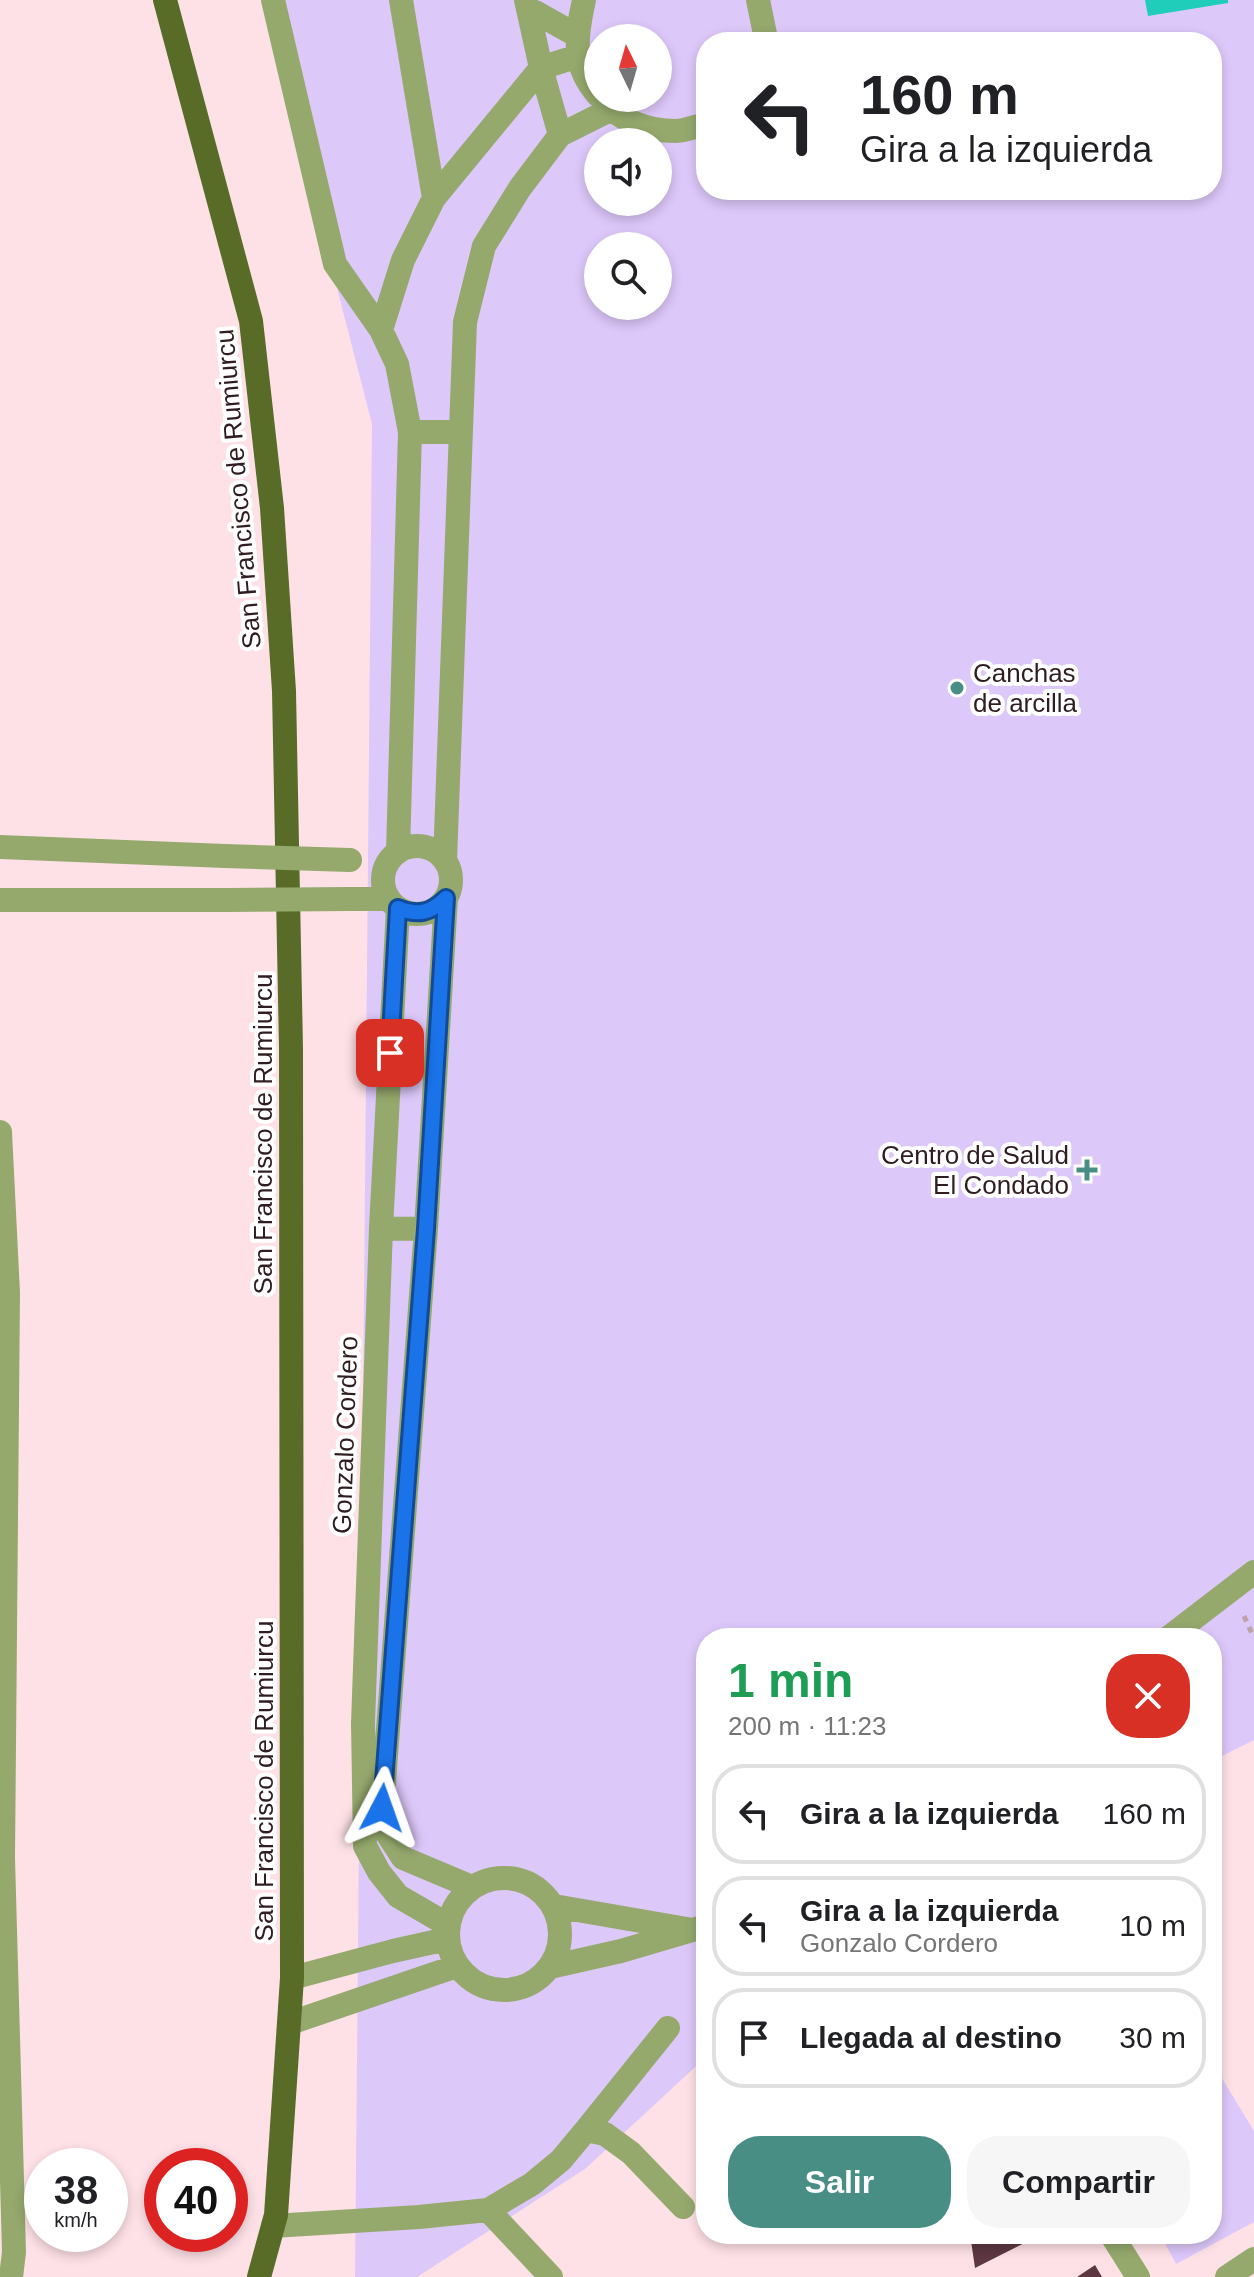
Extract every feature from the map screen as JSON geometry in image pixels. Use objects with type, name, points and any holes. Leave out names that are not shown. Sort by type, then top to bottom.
[{"type":"main road","name":"San Francisco de Rumiurcu","points":[[165,0],[251,321],[272,508],[284,691],[291,1049],[292,1978],[277,2200],[259,2277]]},
{"type":"street","points":[[273,0],[335,264],[381,330],[397,364],[410,432],[393,857],[384,874],[384,887],[394,903]]},
{"type":"street","points":[[401,0],[434,198]]},
{"type":"street","points":[[584,0],[577,45],[584,68]]},
{"type":"street","points":[[758,0],[765,32]]},
{"type":"street","points":[[527,4],[577,45]]},
{"type":"street","points":[[527,4],[560,135]]},
{"type":"street","points":[[381,330],[403,260],[434,198],[541,68],[577,45]]},
{"type":"street","points":[[445,861],[465,322],[484,246],[520,188],[560,135],[589,112]]},
{"type":"street","points":[[619,112],[641,127],[678,131],[696,126]]},
{"type":"street","points":[[410,432],[460,432]]},
{"type":"street","points":[[0,847],[350,860],[393,857],[411,847],[424,846],[436,852],[451,873],[451,886],[446,898],[426,1229],[382,1808],[388,1835],[403,1858],[472,1887]]},
{"type":"street","points":[[0,900],[350,899],[394,903],[411,913],[424,913],[436,908],[446,898]]},
{"type":"street","name":"Gonzalo Cordero","points":[[394,903],[363,1723],[365,1846],[379,1872],[398,1896],[448,1932]]},
{"type":"street","points":[[0,1132],[4,1293],[2,1858],[7,2252],[11,2277]]},
{"type":"street","points":[[381,1228],[426,1229]]},
{"type":"street","points":[[1181,1628],[1254,1572]]},
{"type":"street","points":[[493,1879],[517,1879],[538,1889],[554,1906],[560,1926],[559,1947],[550,1967],[535,1982],[514,1989],[492,1989],[472,1981],[457,1966],[450,1953],[448,1932],[472,1887],[493,1879]]},
{"type":"street","points":[[554,1906],[696,1927]]},
{"type":"street","points":[[550,1967],[696,1929]]},
{"type":"street","points":[[292,1978],[393,1951],[448,1932]]},
{"type":"street","points":[[290,2023],[457,1966]]},
{"type":"street","points":[[273,2226],[488,2210],[532,2184],[561,2160],[668,2028]]},
{"type":"street","points":[[586,2130],[605,2134],[631,2153],[683,2207]]},
{"type":"street","points":[[488,2210],[551,2277]]},
{"type":"street","points":[[1117,2244],[1138,2277]]},
{"type":"street","points":[[1227,2277],[1254,2259]]},
{"type":"shaded area","points":[[263,0],[1254,0],[1254,1740],[1222,1756],[1222,1628],[696,1628],[696,2066],[585,2169],[417,2277],[355,2277],[372,424]]},
{"type":"shaded area","points":[[1145,0],[1228,0],[1228,3],[1148,16]]},
{"type":"shaded area","points":[[1222,2078],[1254,2131],[1254,2222],[1222,2239]]},
{"type":"shaded area","points":[[1165,2244],[1213,2244],[1176,2264]]},
{"type":"building","points":[[971,2244],[1022,2244],[975,2268]]},
{"type":"building","points":[[1095,2265],[1102,2277],[1077,2277]]},
{"type":"place","name":"Canchas de arcilla","points":[[957,688]]},
{"type":"place","name":"Centro de Salud El Condado","points":[[1087,1170]]},
{"type":"route","points":[[382,1808],[426,1229],[446,898],[436,908],[424,913],[411,913],[398,908],[390,1053]]}]
